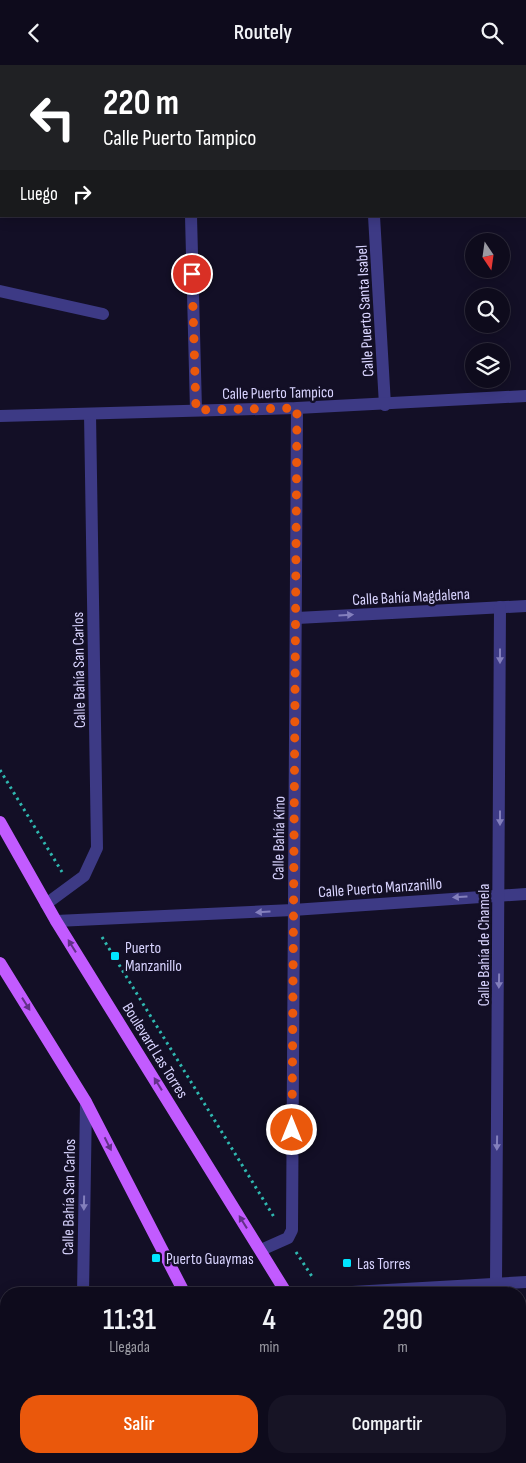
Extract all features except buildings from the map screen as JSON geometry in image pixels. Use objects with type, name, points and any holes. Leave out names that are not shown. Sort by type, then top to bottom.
[{"type":"main road","name":"Boulevard Las Torres","points":[[0,822],[56,921],[283,1287]]},
{"type":"main road","points":[[0,963],[86,1102],[181,1287]]},
{"type":"street","points":[[191,217],[196,410]]},
{"type":"street","name":"Calle Puerto Santa Isabel","points":[[374,217],[386,405]]},
{"type":"street","points":[[0,291],[103,314]]},
{"type":"street","name":"Calle Puerto Tampico","points":[[0,416],[386,405],[526,397]]},
{"type":"street","name":"Calle Bahía Kino","points":[[261,1249],[288,1238],[292,1230],[297,408]]},
{"type":"street","name":"Calle Bahía San Carlos","points":[[46,904],[84,876],[97,848],[90,414]]},
{"type":"street","name":"Calle Bahía Magdalena","points":[[297,618],[526,605]]},
{"type":"street","name":"Calle Bahía de Chamela","points":[[496,1284],[500,894],[500,607]]},
{"type":"street","name":"Calle Puerto Manzanillo","points":[[56,921],[293,910],[500,894],[526,894]]},
{"type":"street","name":"Calle Bahía San Carlos","points":[[83,1287],[86,1102]]},
{"type":"street","points":[[406,1287],[526,1282]]},
{"type":"path","points":[[0,770],[67,879]]},
{"type":"path","points":[[98,930],[277,1221]]},
{"type":"path","points":[[292,1245],[315,1287]]},
{"type":"place","name":"Puerto Manzanillo","points":[[115,956]]},
{"type":"place","name":"Puerto Guaymas","points":[[156,1258]]},
{"type":"place","name":"Las Torres","points":[[347,1263]]},
{"type":"route","points":[[192,274],[196,410],[297,408],[292,1130]]}]
